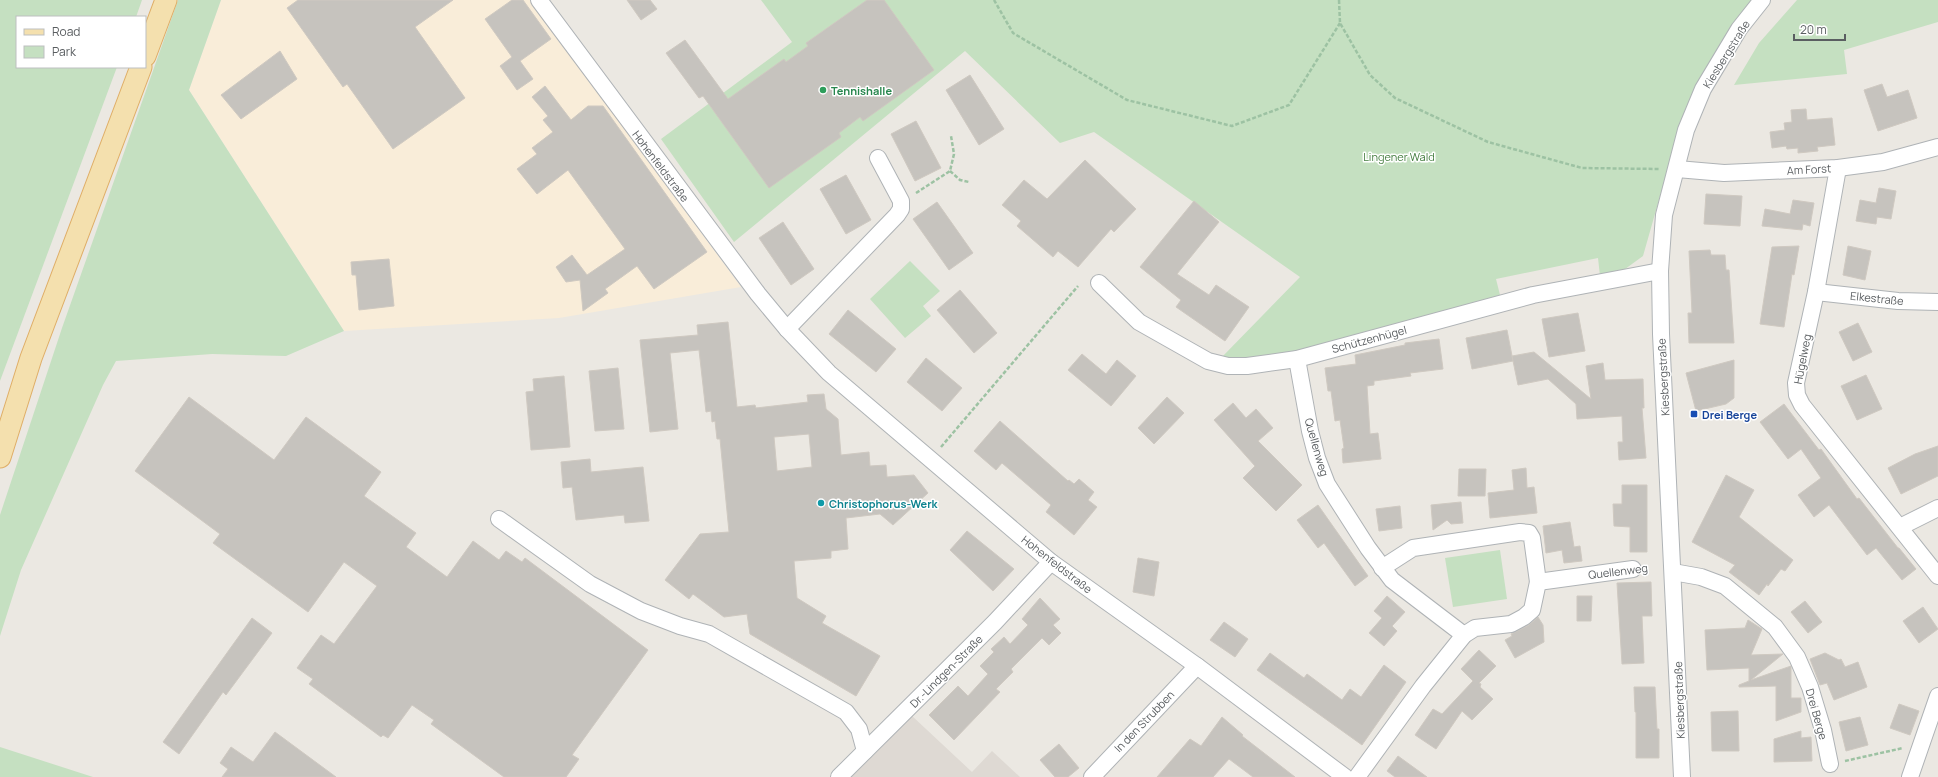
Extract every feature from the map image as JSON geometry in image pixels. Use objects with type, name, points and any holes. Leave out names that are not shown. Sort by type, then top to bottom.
[{"type":"main road","points":[[146,53],[166,0]]},
{"type":"main road","points":[[0,457],[31,358],[141,68]]},
{"type":"street","name":"Hohenfeldstraße","points":[[538,0],[712,233],[787,329],[829,373],[1051,562],[1197,666],[1345,777]]},
{"type":"street","name":"Kiesbergstraße","points":[[1682,777],[1661,334],[1660,271],[1664,215],[1686,130],[1703,89],[1739,29],[1762,0]]},
{"type":"street","name":"Am Forst","points":[[1677,169],[1724,173],[1838,168],[1883,162],[1938,147]]},
{"type":"street","points":[[787,329],[901,209],[901,201],[878,158]]},
{"type":"street","name":"Hügelweg","points":[[1838,168],[1816,292],[1796,383],[1797,395],[1802,405],[1938,576]]},
{"type":"street","name":"Schützenhügel","points":[[1099,283],[1139,322],[1208,361],[1228,366],[1247,366],[1297,359],[1533,295],[1660,271]]},
{"type":"street","name":"Elkestraße","points":[[1816,292],[1898,301],[1938,302]]},
{"type":"street","name":"Quellenweg","points":[[1297,359],[1310,431],[1328,484],[1382,568],[1392,580],[1464,635]]},
{"type":"street","points":[[1900,527],[1938,508]]},
{"type":"street","points":[[499,519],[590,584],[641,611],[680,626],[709,634],[846,712],[859,729],[865,751]]},
{"type":"street","points":[[1357,777],[1423,686],[1464,635],[1475,628],[1511,624],[1524,617],[1532,610],[1538,582],[1532,538],[1529,533],[1520,532],[1413,548],[1382,568]]},
{"type":"street","name":"Dr.-Lindgen-Straße","points":[[839,777],[995,622],[1051,562]]},
{"type":"street","name":"Quellenweg","points":[[1538,582],[1633,569]]},
{"type":"street","name":"Drei Berge","points":[[1673,572],[1701,577],[1725,586],[1775,627],[1797,657],[1810,687],[1823,730],[1830,764]]},
{"type":"street","name":"In den Strubben","points":[[1092,777],[1197,666]]},
{"type":"street","points":[[1910,777],[1938,696]]},
{"type":"path","points":[[994,0],[1013,33],[1127,100],[1232,126],[1289,105],[1340,23]]},
{"type":"path","points":[[1339,0],[1340,23],[1370,75],[1395,98],[1488,142],[1582,168],[1677,169]]},
{"type":"path","points":[[901,201],[950,171],[954,154],[951,136]]},
{"type":"path","points":[[950,171],[960,180],[969,182]]},
{"type":"path","points":[[931,460],[1078,286]]},
{"type":"path","points":[[1830,764],[1921,744]]},
{"type":"shaded area","points":[[221,0],[530,0],[741,287],[559,318],[344,331],[189,90]]},
{"type":"shaded area","points":[[911,715],[972,772],[992,751],[1020,777],[850,777]]},
{"type":"green space","points":[[0,0],[142,0],[136,16],[16,16],[16,68],[117,68],[0,381]]},
{"type":"green space","points":[[178,0],[221,0],[189,90],[344,331],[286,356],[212,354],[116,361],[103,385],[21,570],[0,636],[0,515],[62,328]]},
{"type":"green space","name":"Lingener Wald","points":[[761,0],[1759,0],[1680,126],[1643,256],[1621,272],[1600,276],[1598,258],[1496,279],[1500,295],[1324,349],[1249,364],[1222,357],[1300,277],[1094,132],[1060,143],[965,51],[734,242],[661,139],[792,42]]},
{"type":"green space","points":[[1797,0],[1938,0],[1938,22],[1844,50],[1847,74],[1734,85],[1759,43]]},
{"type":"green space","points":[[910,261],[940,291],[923,306],[931,316],[905,338],[870,299]]},
{"type":"green space","points":[[1500,550],[1507,599],[1453,607],[1445,558]]},
{"type":"green space","points":[[0,747],[93,777],[0,777]]},
{"type":"building","points":[[298,0],[453,0],[415,27],[465,98],[393,149],[347,84],[343,87],[287,8]]},
{"type":"building","points":[[512,0],[523,0],[551,39],[520,61],[533,79],[517,90],[500,66],[512,57],[485,19]]},
{"type":"building","points":[[627,0],[650,0],[657,9],[641,20]]},
{"type":"building","name":"Tennishalle","points":[[867,0],[884,0],[934,70],[863,121],[860,117],[839,133],[841,137],[769,188],[703,96],[699,98],[666,53],[685,40],[728,99],[784,59],[786,62],[808,46],[806,43]]},
{"type":"building","points":[[280,51],[297,79],[241,119],[221,95]]},
{"type":"building","points":[[970,75],[1004,129],[979,145],[946,90]]},
{"type":"building","points":[[1882,84],[1887,97],[1908,90],[1917,118],[1878,131],[1864,90]]},
{"type":"building","points":[[545,86],[571,120],[588,106],[603,106],[707,252],[654,289],[637,266],[605,289],[608,293],[583,311],[580,280],[566,282],[556,267],[572,255],[587,275],[625,249],[568,170],[537,194],[517,169],[537,154],[532,148],[553,132],[543,120],[548,116],[532,97]]},
{"type":"building","points":[[1806,109],[1807,120],[1832,118],[1835,145],[1817,147],[1818,151],[1798,153],[1798,148],[1787,149],[1786,146],[1772,148],[1770,132],[1785,130],[1784,123],[1792,122],[1791,110]]},
{"type":"building","points":[[916,121],[941,168],[915,181],[891,134]]},
{"type":"building","points":[[1085,160],[1136,209],[1114,232],[1111,229],[1078,267],[1058,251],[1053,257],[1017,226],[1021,221],[1002,205],[1024,180],[1047,199]]},
{"type":"building","points":[[846,175],[871,220],[846,234],[820,189]]},
{"type":"building","points":[[1879,188],[1896,191],[1891,219],[1877,217],[1876,224],[1856,221],[1860,200],[1876,203]]},
{"type":"building","points":[[1706,194],[1742,196],[1740,226],[1704,224]]},
{"type":"building","points":[[1793,200],[1814,203],[1810,226],[1803,224],[1802,230],[1762,226],[1765,209],[1790,214]]},
{"type":"building","points":[[1194,201],[1219,222],[1177,274],[1209,295],[1216,285],[1249,307],[1225,341],[1176,307],[1181,300],[1140,267]]},
{"type":"building","points":[[937,202],[973,253],[949,270],[913,219]]},
{"type":"building","points":[[783,222],[814,269],[791,285],[759,238]]},
{"type":"building","points":[[1799,246],[1794,275],[1792,274],[1784,327],[1760,324],[1772,247]]},
{"type":"building","points":[[1848,246],[1871,251],[1865,280],[1843,275]]},
{"type":"building","points":[[1710,250],[1711,255],[1725,255],[1726,270],[1729,270],[1734,343],[1689,343],[1688,313],[1692,313],[1689,251]]},
{"type":"building","points":[[389,259],[394,306],[359,310],[356,275],[352,275],[351,262]]},
{"type":"building","points":[[960,290],[997,333],[974,353],[937,310]]},
{"type":"building","points":[[848,310],[896,349],[876,372],[829,334]]},
{"type":"building","points":[[1578,313],[1585,351],[1549,357],[1542,319]]},
{"type":"building","name":"Christophorus-Werk","points":[[728,322],[737,407],[755,405],[756,408],[808,402],[807,395],[824,394],[826,409],[838,419],[841,455],[869,452],[870,466],[886,465],[887,477],[914,475],[928,493],[893,525],[880,514],[846,518],[848,549],[831,551],[831,558],[794,561],[797,598],[826,616],[822,623],[880,656],[856,696],[750,634],[747,614],[724,617],[693,594],[689,599],[665,580],[700,534],[729,532],[720,439],[717,439],[715,421],[712,422],[711,411],[706,412],[699,350],[670,353],[678,429],[650,432],[640,340],[698,335],[697,325]],"holes":[[[809,434],[812,467],[777,471],[774,437]]]},
{"type":"building","points":[[1858,323],[1872,352],[1853,361],[1839,332]]},
{"type":"building","points":[[1507,330],[1513,361],[1472,369],[1466,338]]},
{"type":"building","points":[[1439,339],[1443,369],[1410,373],[1411,376],[1374,381],[1374,385],[1367,386],[1370,434],[1378,433],[1381,459],[1343,463],[1342,449],[1344,448],[1340,420],[1335,421],[1331,391],[1328,391],[1325,368],[1356,364],[1355,355],[1405,345],[1405,343]]},
{"type":"building","points":[[1534,352],[1591,399],[1586,366],[1603,363],[1605,380],[1643,379],[1644,408],[1642,408],[1646,458],[1619,460],[1618,442],[1623,442],[1622,416],[1577,419],[1576,404],[1548,379],[1518,385],[1512,356]]},
{"type":"building","points":[[1082,354],[1106,374],[1117,360],[1136,376],[1111,406],[1068,370]]},
{"type":"building","points":[[926,358],[962,388],[942,411],[907,382]]},
{"type":"building","points":[[1734,360],[1734,398],[1726,404],[1696,411],[1686,373]]},
{"type":"building","points":[[618,368],[624,429],[595,431],[589,371]]},
{"type":"building","points":[[1866,375],[1882,409],[1857,420],[1841,386]]},
{"type":"building","points":[[564,376],[570,447],[531,450],[526,392],[534,391],[533,379]]},
{"type":"building","points":[[189,397],[274,460],[306,417],[381,472],[364,496],[416,533],[406,547],[447,577],[473,541],[499,560],[506,551],[522,562],[525,558],[648,650],[572,755],[579,759],[566,777],[504,777],[431,724],[434,720],[412,705],[388,738],[383,735],[381,737],[309,684],[313,679],[297,668],[321,635],[334,644],[377,586],[344,562],[308,612],[213,543],[220,534],[135,471]]},
{"type":"building","points":[[1167,397],[1184,413],[1154,444],[1138,428]]},
{"type":"building","points":[[1233,403],[1246,418],[1256,409],[1273,428],[1258,441],[1302,485],[1276,511],[1243,478],[1255,466],[1214,420]]},
{"type":"building","points":[[1784,404],[1819,450],[1821,449],[1857,499],[1859,498],[1916,569],[1902,580],[1876,548],[1867,555],[1829,505],[1814,517],[1798,495],[1821,478],[1801,449],[1788,459],[1760,422]]},
{"type":"building","points":[[1000,421],[1068,481],[1069,480],[1074,484],[1079,479],[1094,492],[1088,500],[1097,507],[1074,535],[1046,512],[1051,505],[1002,463],[996,470],[974,451]]},
{"type":"building","points":[[1938,446],[1938,476],[1901,494],[1888,468],[1915,454]]},
{"type":"building","points":[[590,459],[591,472],[643,467],[649,521],[625,523],[624,515],[576,520],[572,487],[563,488],[561,462]]},
{"type":"building","points":[[1526,468],[1527,488],[1534,487],[1537,513],[1490,518],[1488,493],[1514,490],[1512,470]]},
{"type":"building","points":[[1459,469],[1486,469],[1485,496],[1458,496]]},
{"type":"building","points":[[1726,475],[1754,490],[1739,517],[1793,560],[1785,571],[1781,569],[1759,595],[1729,572],[1735,565],[1692,542]]},
{"type":"building","points":[[1622,485],[1647,485],[1647,552],[1630,552],[1630,527],[1614,526],[1613,504],[1622,504]]},
{"type":"building","points":[[1461,502],[1463,523],[1451,524],[1447,520],[1433,530],[1431,505]]},
{"type":"building","points":[[1318,505],[1368,576],[1355,586],[1324,543],[1318,548],[1297,520]]},
{"type":"building","points":[[1400,506],[1402,528],[1379,531],[1376,509]]},
{"type":"building","points":[[1570,522],[1574,547],[1580,546],[1582,561],[1564,563],[1562,550],[1546,553],[1543,526]]},
{"type":"building","points":[[967,531],[1014,569],[993,591],[950,550]]},
{"type":"building","points":[[1138,558],[1159,562],[1154,596],[1133,592]]},
{"type":"building","points":[[1651,582],[1652,616],[1642,616],[1644,663],[1622,664],[1617,583]]},
{"type":"building","points":[[1387,596],[1405,612],[1392,626],[1397,631],[1384,646],[1369,633],[1382,618],[1374,611]]},
{"type":"building","points":[[1577,596],[1592,596],[1591,621],[1577,621]]},
{"type":"building","points":[[1040,598],[1060,619],[1053,625],[1061,633],[1049,645],[1042,638],[1011,669],[1013,672],[996,689],[1000,692],[954,740],[929,715],[958,686],[968,696],[988,674],[980,666],[994,652],[991,649],[1004,637],[1010,644],[1028,625],[1022,619]]},
{"type":"building","points":[[1805,601],[1822,622],[1808,633],[1791,612]]},
{"type":"building","points":[[1923,607],[1938,629],[1919,643],[1903,621]]},
{"type":"building","points":[[1538,617],[1543,625],[1544,642],[1515,658],[1505,640],[1512,636],[1511,634],[1529,625]]},
{"type":"building","points":[[252,618],[272,633],[226,695],[223,692],[179,754],[163,742]]},
{"type":"building","points":[[1748,620],[1762,629],[1751,655],[1783,654],[1751,680],[1791,666],[1791,698],[1801,698],[1801,712],[1776,721],[1776,686],[1739,687],[1739,685],[1749,681],[1749,668],[1707,670],[1705,630],[1745,628]]},
{"type":"building","points":[[1224,622],[1248,639],[1235,657],[1210,640]]},
{"type":"building","points":[[1479,650],[1496,666],[1479,683],[1481,684],[1480,687],[1493,699],[1472,720],[1462,711],[1436,749],[1415,735],[1433,709],[1442,714],[1473,681],[1461,669]]},
{"type":"building","points":[[1270,653],[1304,678],[1307,674],[1342,700],[1350,689],[1361,697],[1384,665],[1406,682],[1362,745],[1257,670]]},
{"type":"building","points":[[1825,653],[1839,660],[1841,659],[1845,667],[1858,662],[1867,687],[1834,700],[1827,683],[1820,685],[1810,659]]},
{"type":"building","points":[[1634,687],[1655,687],[1657,729],[1659,729],[1659,758],[1636,758],[1636,712]]},
{"type":"building","points":[[1899,704],[1919,711],[1910,735],[1890,728]]},
{"type":"building","points":[[1738,711],[1739,751],[1712,751],[1711,712]]},
{"type":"building","points":[[1222,717],[1243,735],[1242,736],[1295,777],[1253,777],[1229,759],[1213,777],[1157,777],[1190,739],[1201,746]]},
{"type":"building","points":[[1860,717],[1868,745],[1846,751],[1839,722]]},
{"type":"building","points":[[1801,731],[1801,738],[1811,737],[1812,761],[1774,762],[1774,739]]},
{"type":"building","points":[[275,732],[336,777],[222,777],[228,769],[220,763],[231,747],[253,762]]},
{"type":"building","points":[[1059,744],[1079,768],[1068,777],[1055,777],[1040,760]]},
{"type":"building","points":[[1398,756],[1427,777],[1395,777],[1387,771]]},
{"type":"place","name":"Tennishalle","points":[[823,90]]},
{"type":"place","name":"Drei Berge","points":[[1694,414]]},
{"type":"place","name":"Christophorus-Werk","points":[[821,503]]}]
